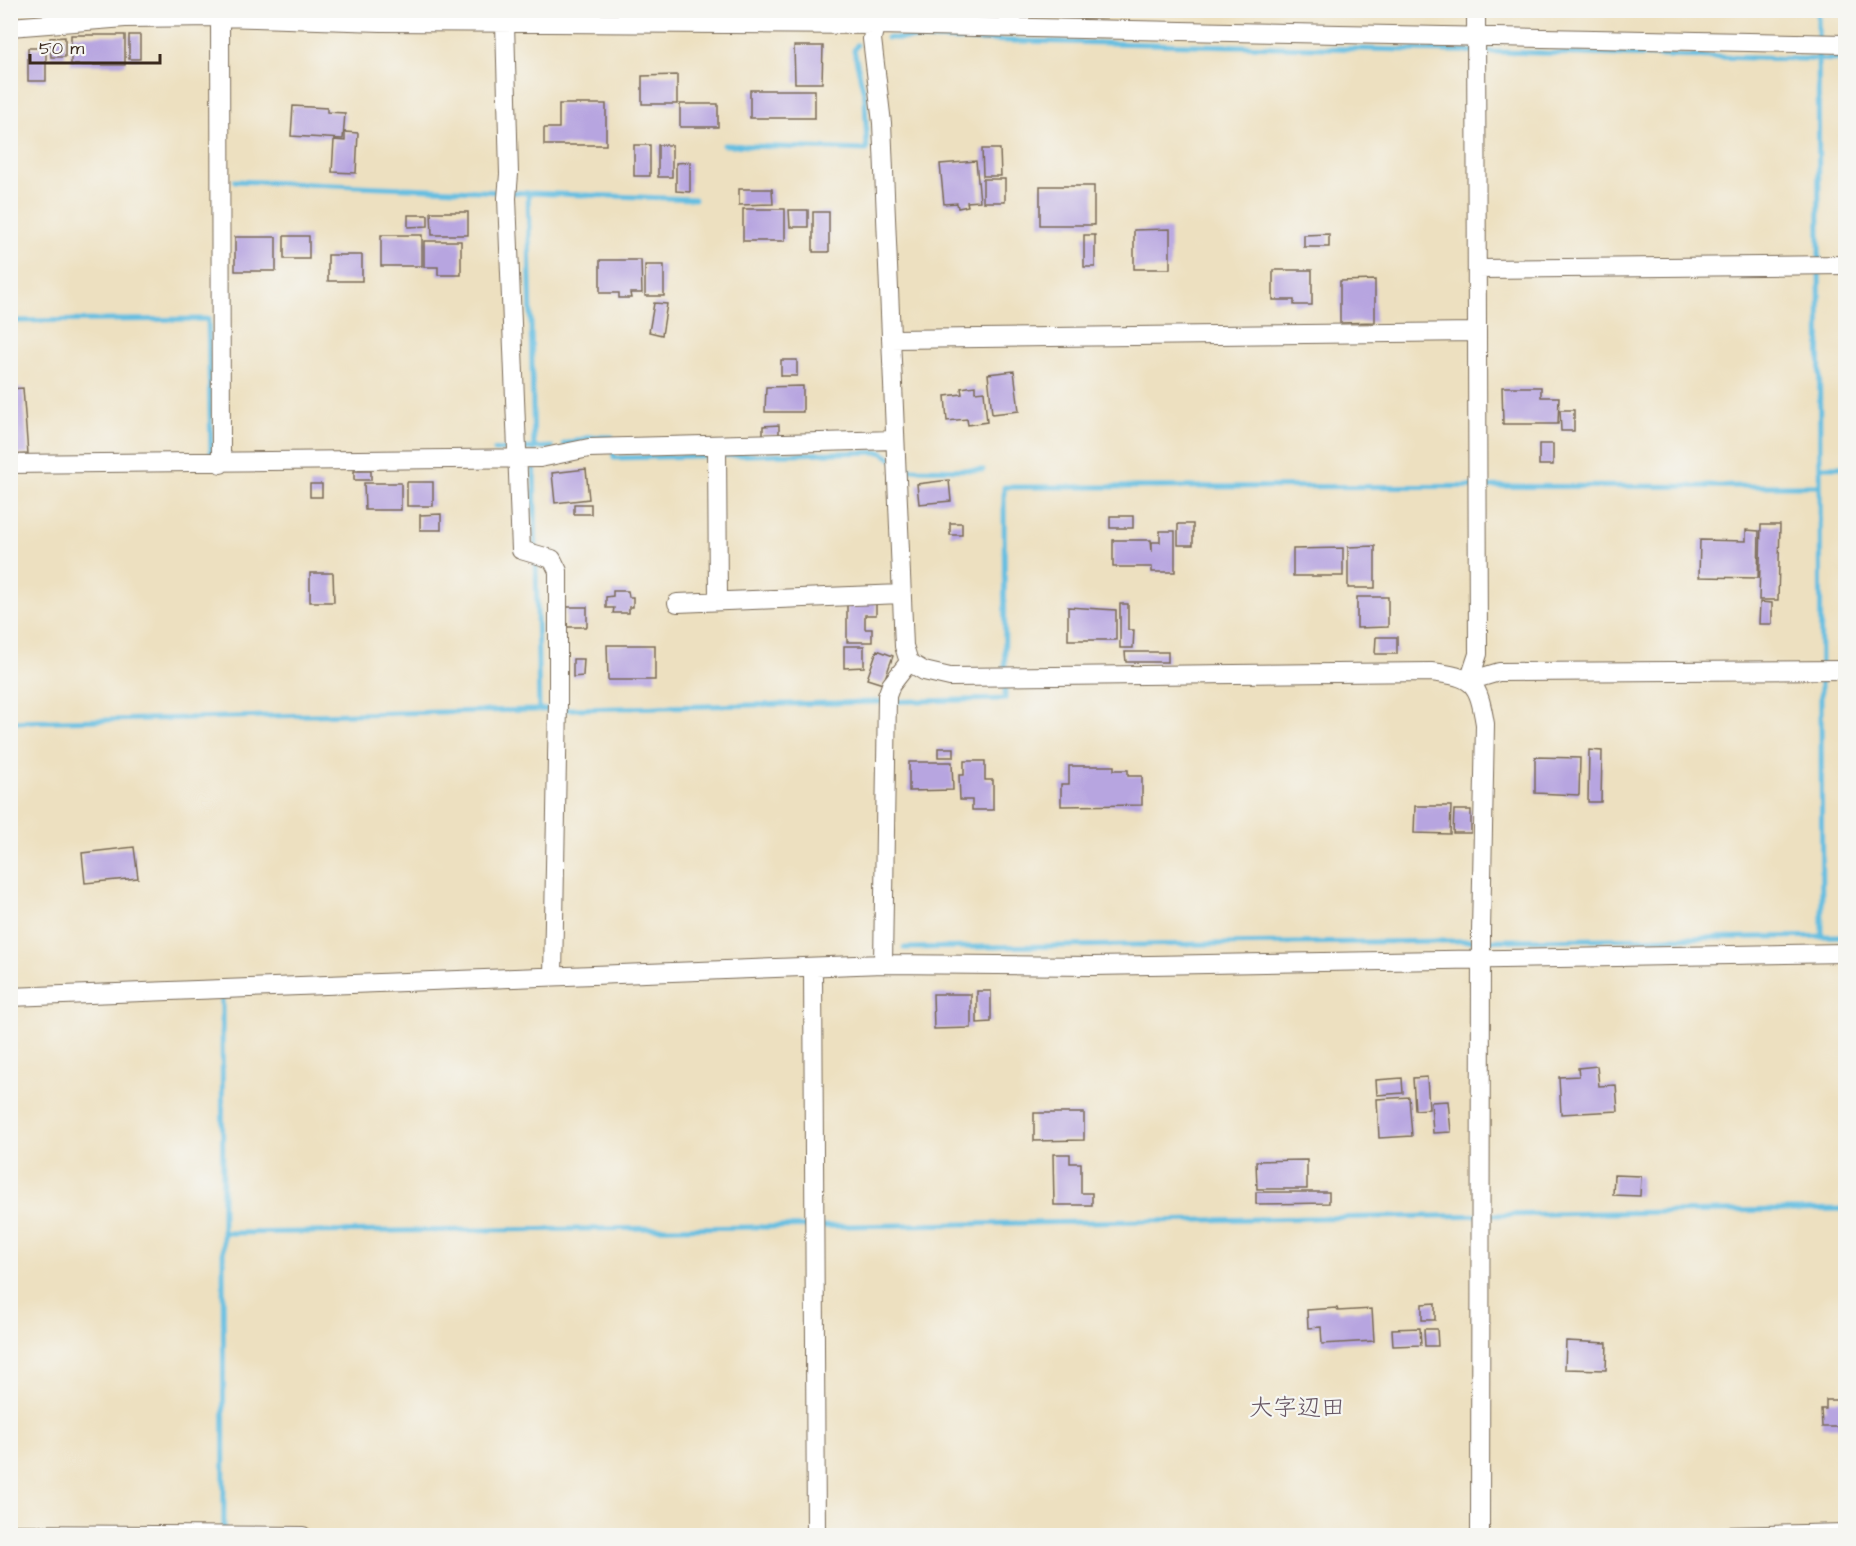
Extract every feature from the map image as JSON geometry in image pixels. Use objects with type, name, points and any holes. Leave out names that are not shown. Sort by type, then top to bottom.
[{"type":"street","points":[[1469,681],[1478,654],[1476,10]]},
{"type":"street","points":[[10,27],[125,18],[220,14],[505,23],[878,18],[1476,46],[1845,44]]},
{"type":"street","points":[[220,14],[220,458]]},
{"type":"street","points":[[878,18],[872,39],[882,123],[904,646],[909,662],[924,671],[950,677],[1431,672],[1456,675],[1469,681],[1480,694],[1485,724],[1481,946],[1479,1536]]},
{"type":"street","points":[[505,23],[509,174],[507,198],[529,458],[520,550],[552,559],[558,571],[558,710],[552,976]]},
{"type":"street","points":[[1477,268],[1845,265]]},
{"type":"street","points":[[891,339],[1477,332]]},
{"type":"street","points":[[10,464],[220,458],[529,458],[589,447],[717,453],[896,454]]},
{"type":"street","points":[[717,453],[718,601]]},
{"type":"street","points":[[677,603],[902,594]]},
{"type":"street","points":[[883,964],[887,701],[891,685],[909,662]]},
{"type":"street","points":[[1469,681],[1499,672],[1845,670]]},
{"type":"street","points":[[10,996],[883,964],[1093,966],[1481,946],[1845,953]]},
{"type":"street","points":[[813,967],[816,1536]]},
{"type":"street","points":[[1725,1536],[1845,1533]]},
{"type":"street","points":[[10,1534],[303,1536]]},
{"type":"building","points":[[71,35],[125,35],[125,65],[71,65]]},
{"type":"building","points":[[129,35],[140,35],[140,59],[129,59]]},
{"type":"building","points":[[65,37],[65,57],[51,57],[50,38]]},
{"type":"building","points":[[794,46],[823,46],[822,83],[795,83]]},
{"type":"building","points":[[28,48],[46,48],[46,81],[28,81]]},
{"type":"building","points":[[677,75],[677,104],[642,104],[642,76]]},
{"type":"building","points":[[750,90],[815,90],[815,118],[750,118]]},
{"type":"building","points":[[559,104],[606,104],[606,145],[544,145],[544,128],[559,128]]},
{"type":"building","points":[[680,104],[718,104],[718,127],[680,127]]},
{"type":"building","points":[[293,106],[327,108],[327,112],[345,113],[343,139],[291,136]]},
{"type":"building","points":[[345,132],[358,133],[356,173],[332,172],[334,140],[345,141]]},
{"type":"building","points":[[634,145],[650,145],[650,176],[634,176]]},
{"type":"building","points":[[658,145],[672,145],[672,177],[658,177]]},
{"type":"building","points":[[982,149],[1000,149],[1001,176],[983,176]]},
{"type":"building","points":[[976,161],[980,201],[967,202],[968,206],[958,208],[957,203],[944,204],[940,164]]},
{"type":"building","points":[[690,162],[690,192],[676,191],[676,163]]},
{"type":"building","points":[[983,179],[1005,179],[1005,202],[983,202]]},
{"type":"building","points":[[1040,186],[1094,186],[1094,225],[1040,225]]},
{"type":"building","points":[[739,189],[772,189],[773,204],[739,205]]},
{"type":"building","points":[[743,209],[785,209],[785,241],[743,241]]},
{"type":"building","points":[[789,210],[808,210],[808,227],[790,227]]},
{"type":"building","points":[[431,212],[468,212],[468,235],[432,235]]},
{"type":"building","points":[[813,212],[829,212],[829,252],[813,252]]},
{"type":"building","points":[[408,215],[428,215],[428,226],[408,227]]},
{"type":"building","points":[[1170,229],[1170,269],[1134,269],[1134,230]]},
{"type":"building","points":[[1329,234],[1329,247],[1304,247],[1304,235]]},
{"type":"building","points":[[381,235],[422,235],[422,266],[381,266]]},
{"type":"building","points":[[1084,235],[1095,235],[1095,267],[1084,267]]},
{"type":"building","points":[[284,236],[309,236],[309,259],[284,259]]},
{"type":"building","points":[[235,237],[276,237],[276,271],[235,271]]},
{"type":"building","points":[[424,241],[461,241],[461,275],[438,275],[438,267],[424,267]]},
{"type":"building","points":[[328,255],[362,255],[362,281],[328,281]]},
{"type":"building","points":[[600,260],[641,260],[642,293],[630,293],[631,298],[619,298],[619,293],[600,293]]},
{"type":"building","points":[[645,265],[664,265],[664,296],[645,296]]},
{"type":"building","points":[[1273,270],[1312,270],[1312,305],[1294,305],[1294,300],[1273,300]]},
{"type":"building","points":[[1375,280],[1375,322],[1340,323],[1340,281]]},
{"type":"building","points":[[654,303],[667,304],[662,335],[649,332]]},
{"type":"building","points":[[781,360],[797,360],[797,376],[781,376]]},
{"type":"building","points":[[1014,371],[1019,411],[992,414],[988,374]]},
{"type":"building","points":[[803,386],[803,412],[765,412],[766,387]]},
{"type":"building","points":[[975,386],[975,392],[984,391],[987,422],[968,425],[967,419],[947,421],[945,396],[962,394],[961,388]]},
{"type":"building","points":[[1502,387],[1541,387],[1541,397],[1559,397],[1558,424],[1503,424]]},
{"type":"building","points":[[23,388],[28,454],[10,455],[10,389]]},
{"type":"building","points":[[1560,410],[1574,410],[1574,431],[1561,431]]},
{"type":"building","points":[[779,425],[779,435],[763,435],[763,426]]},
{"type":"building","points":[[1539,444],[1553,444],[1553,465],[1539,465]]},
{"type":"building","points":[[586,469],[589,499],[555,503],[552,473]]},
{"type":"building","points":[[354,471],[371,471],[371,480],[354,480]]},
{"type":"building","points":[[949,480],[951,501],[919,504],[917,484]]},
{"type":"building","points":[[407,482],[433,482],[433,506],[407,506]]},
{"type":"building","points":[[364,483],[401,483],[401,510],[365,510]]},
{"type":"building","points":[[310,484],[322,484],[322,497],[310,497]]},
{"type":"building","points":[[574,504],[591,504],[591,514],[574,514]]},
{"type":"building","points":[[441,514],[441,530],[420,530],[420,515]]},
{"type":"building","points":[[1110,516],[1133,516],[1133,528],[1110,528]]},
{"type":"building","points":[[950,523],[962,523],[962,535],[950,535]]},
{"type":"building","points":[[1178,524],[1193,524],[1193,545],[1178,545]]},
{"type":"building","points":[[1761,525],[1780,525],[1778,600],[1759,600]]},
{"type":"building","points":[[1746,530],[1759,531],[1758,578],[1699,577],[1700,540],[1746,541]]},
{"type":"building","points":[[1160,531],[1175,531],[1175,572],[1152,572],[1152,567],[1113,567],[1113,540],[1151,540],[1152,552],[1152,542],[1160,542]]},
{"type":"building","points":[[1375,546],[1375,588],[1348,588],[1348,547]]},
{"type":"building","points":[[1343,548],[1343,576],[1293,576],[1293,549]]},
{"type":"building","points":[[310,573],[333,573],[334,602],[310,602]]},
{"type":"building","points":[[613,591],[628,591],[629,597],[633,597],[633,607],[629,607],[629,613],[613,613],[614,608],[606,608],[606,597],[613,596]]},
{"type":"building","points":[[1357,597],[1388,597],[1388,627],[1357,628]]},
{"type":"building","points":[[847,602],[876,602],[876,615],[865,615],[865,629],[872,629],[872,642],[847,642]]},
{"type":"building","points":[[1760,602],[1772,603],[1772,624],[1759,624]]},
{"type":"building","points":[[1120,604],[1128,604],[1128,630],[1134,630],[1133,648],[1120,648]]},
{"type":"building","points":[[566,607],[587,607],[587,627],[566,627]]},
{"type":"building","points":[[1068,607],[1116,610],[1116,640],[1068,640]]},
{"type":"building","points":[[1376,637],[1397,637],[1397,654],[1375,654]]},
{"type":"building","points":[[607,645],[655,645],[655,680],[608,680]]},
{"type":"building","points":[[844,646],[864,646],[864,667],[844,668]]},
{"type":"building","points":[[877,650],[893,656],[883,684],[867,679]]},
{"type":"building","points":[[1125,652],[1168,652],[1168,662],[1126,662]]},
{"type":"building","points":[[573,659],[584,659],[583,676],[573,677]]},
{"type":"building","points":[[938,748],[954,748],[954,757],[938,757]]},
{"type":"building","points":[[1589,750],[1602,751],[1601,802],[1588,802]]},
{"type":"building","points":[[1535,757],[1580,758],[1579,795],[1535,793]]},
{"type":"building","points":[[964,761],[985,761],[985,780],[993,780],[993,810],[972,810],[972,800],[960,800],[959,775],[964,775]]},
{"type":"building","points":[[909,762],[952,762],[953,790],[909,791]]},
{"type":"building","points":[[1069,766],[1114,766],[1114,770],[1128,770],[1128,776],[1142,776],[1142,805],[1061,806],[1061,784],[1069,784]]},
{"type":"building","points":[[1415,806],[1451,806],[1450,834],[1414,833]]},
{"type":"building","points":[[1454,810],[1471,810],[1471,833],[1453,833]]},
{"type":"building","points":[[134,847],[138,878],[85,883],[82,853]]},
{"type":"building","points":[[977,991],[991,991],[991,1022],[977,1023]]},
{"type":"building","points":[[933,994],[971,994],[971,1028],[934,1029]]},
{"type":"building","points":[[1597,1066],[1599,1086],[1616,1085],[1618,1111],[1561,1114],[1559,1077],[1579,1076],[1578,1068]]},
{"type":"building","points":[[1427,1077],[1429,1109],[1415,1110],[1413,1078]]},
{"type":"building","points":[[1402,1078],[1403,1093],[1377,1095],[1376,1080]]},
{"type":"building","points":[[1409,1097],[1412,1136],[1379,1138],[1377,1099]]},
{"type":"building","points":[[1448,1101],[1451,1132],[1433,1133],[1431,1102]]},
{"type":"building","points":[[1034,1113],[1084,1113],[1084,1140],[1034,1141]]},
{"type":"building","points":[[1053,1154],[1070,1154],[1070,1163],[1081,1163],[1081,1193],[1092,1193],[1092,1205],[1054,1205]]},
{"type":"building","points":[[1307,1160],[1307,1189],[1257,1189],[1256,1161]]},
{"type":"building","points":[[1614,1175],[1641,1176],[1640,1196],[1613,1195]]},
{"type":"building","points":[[1256,1192],[1329,1192],[1329,1203],[1256,1204]]},
{"type":"building","points":[[1435,1303],[1435,1320],[1422,1320],[1422,1304]]},
{"type":"building","points":[[1337,1308],[1338,1311],[1372,1309],[1374,1341],[1322,1344],[1321,1327],[1308,1328],[1307,1310]]},
{"type":"building","points":[[1420,1328],[1421,1345],[1393,1346],[1392,1329]]},
{"type":"building","points":[[1424,1329],[1437,1329],[1438,1346],[1425,1346]]},
{"type":"building","points":[[1566,1341],[1607,1343],[1606,1370],[1565,1369]]},
{"type":"building","points":[[1826,1400],[1846,1400],[1846,1427],[1822,1427],[1821,1409],[1826,1409]]},
{"type":"waterway","points":[[1818,10],[1822,936]]},
{"type":"waterway","points":[[887,38],[1846,60]]},
{"type":"waterway","points":[[724,145],[867,150],[865,98],[854,50],[857,45]]},
{"type":"waterway","points":[[235,181],[528,193],[534,450]]},
{"type":"waterway","points":[[528,193],[695,199]]},
{"type":"waterway","points":[[10,321],[208,319],[211,454],[216,454]]},
{"type":"waterway","points":[[564,444],[590,437],[612,437],[614,458],[881,452],[892,459]]},
{"type":"waterway","points":[[495,450],[552,447]]},
{"type":"waterway","points":[[534,462],[539,710]]},
{"type":"waterway","points":[[900,464],[909,469],[983,470]]},
{"type":"waterway","points":[[1820,467],[1846,467]]},
{"type":"waterway","points":[[10,722],[1005,699],[1004,487],[1820,486]]},
{"type":"waterway","points":[[904,948],[1846,936]]},
{"type":"waterway","points":[[222,997],[223,1233]]},
{"type":"waterway","points":[[224,1531],[223,1233],[845,1226],[1846,1209]]},
{"type":"district","name":"大字辺田","points":[[1297,1408]]}]
